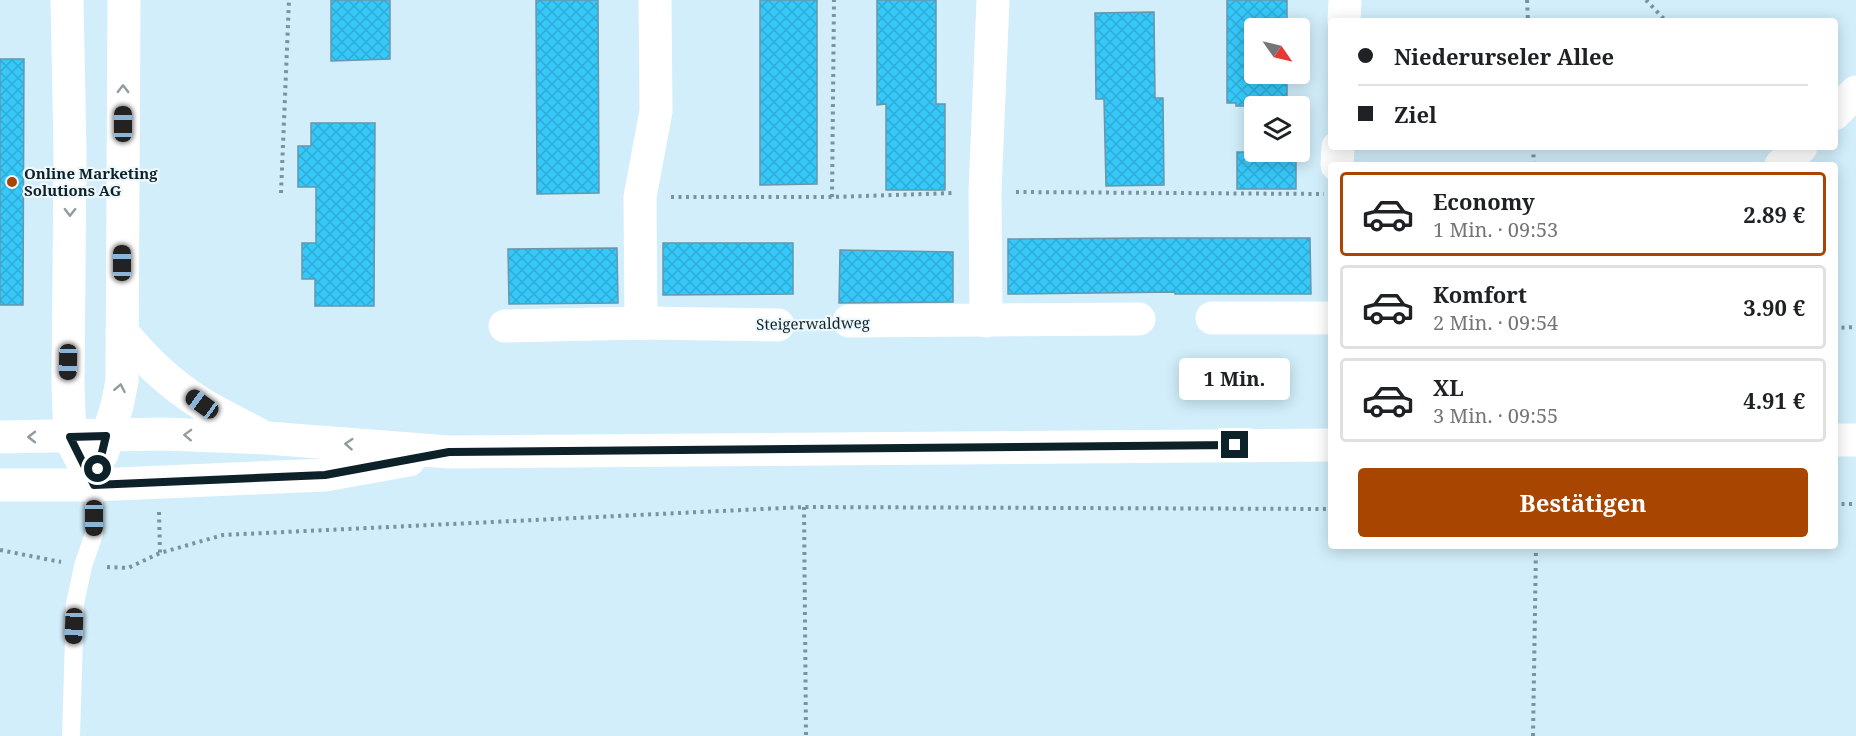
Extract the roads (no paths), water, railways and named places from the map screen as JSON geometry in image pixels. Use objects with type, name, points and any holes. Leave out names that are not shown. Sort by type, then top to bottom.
[{"type":"street","points":[[67,0],[70,153],[68,385],[70,437],[94,485]]},
{"type":"street","points":[[94,485],[122,381],[124,0]]},
{"type":"street","points":[[641,323],[640,197],[656,111],[655,0]]},
{"type":"street","points":[[986,321],[985,192],[993,0]]},
{"type":"street","points":[[1344,18],[1345,0]]},
{"type":"street","points":[[70,153],[95,169],[104,168],[114,163],[123,147]]},
{"type":"street","points":[[1784,162],[1798,150]]},
{"type":"street","points":[[1212,318],[1328,318]]},
{"type":"street","name":"Steigerwaldweg","points":[[849,321],[1138,319]]},
{"type":"street","name":"Steigerwaldweg","points":[[505,326],[641,323],[778,325]]},
{"type":"street","points":[[122,332],[139,353],[168,380],[202,404],[267,438]]},
{"type":"street","points":[[0,437],[164,434],[267,438],[449,452],[1328,445]]},
{"type":"street","points":[[1838,440],[1856,440]]},
{"type":"street","points":[[0,485],[94,485],[325,475],[449,452]]},
{"type":"lane","points":[[71,736],[75,604],[83,566],[94,534],[94,485]]},
{"type":"place","name":"Online Marketing Solutions AG","points":[[12,182]]}]
